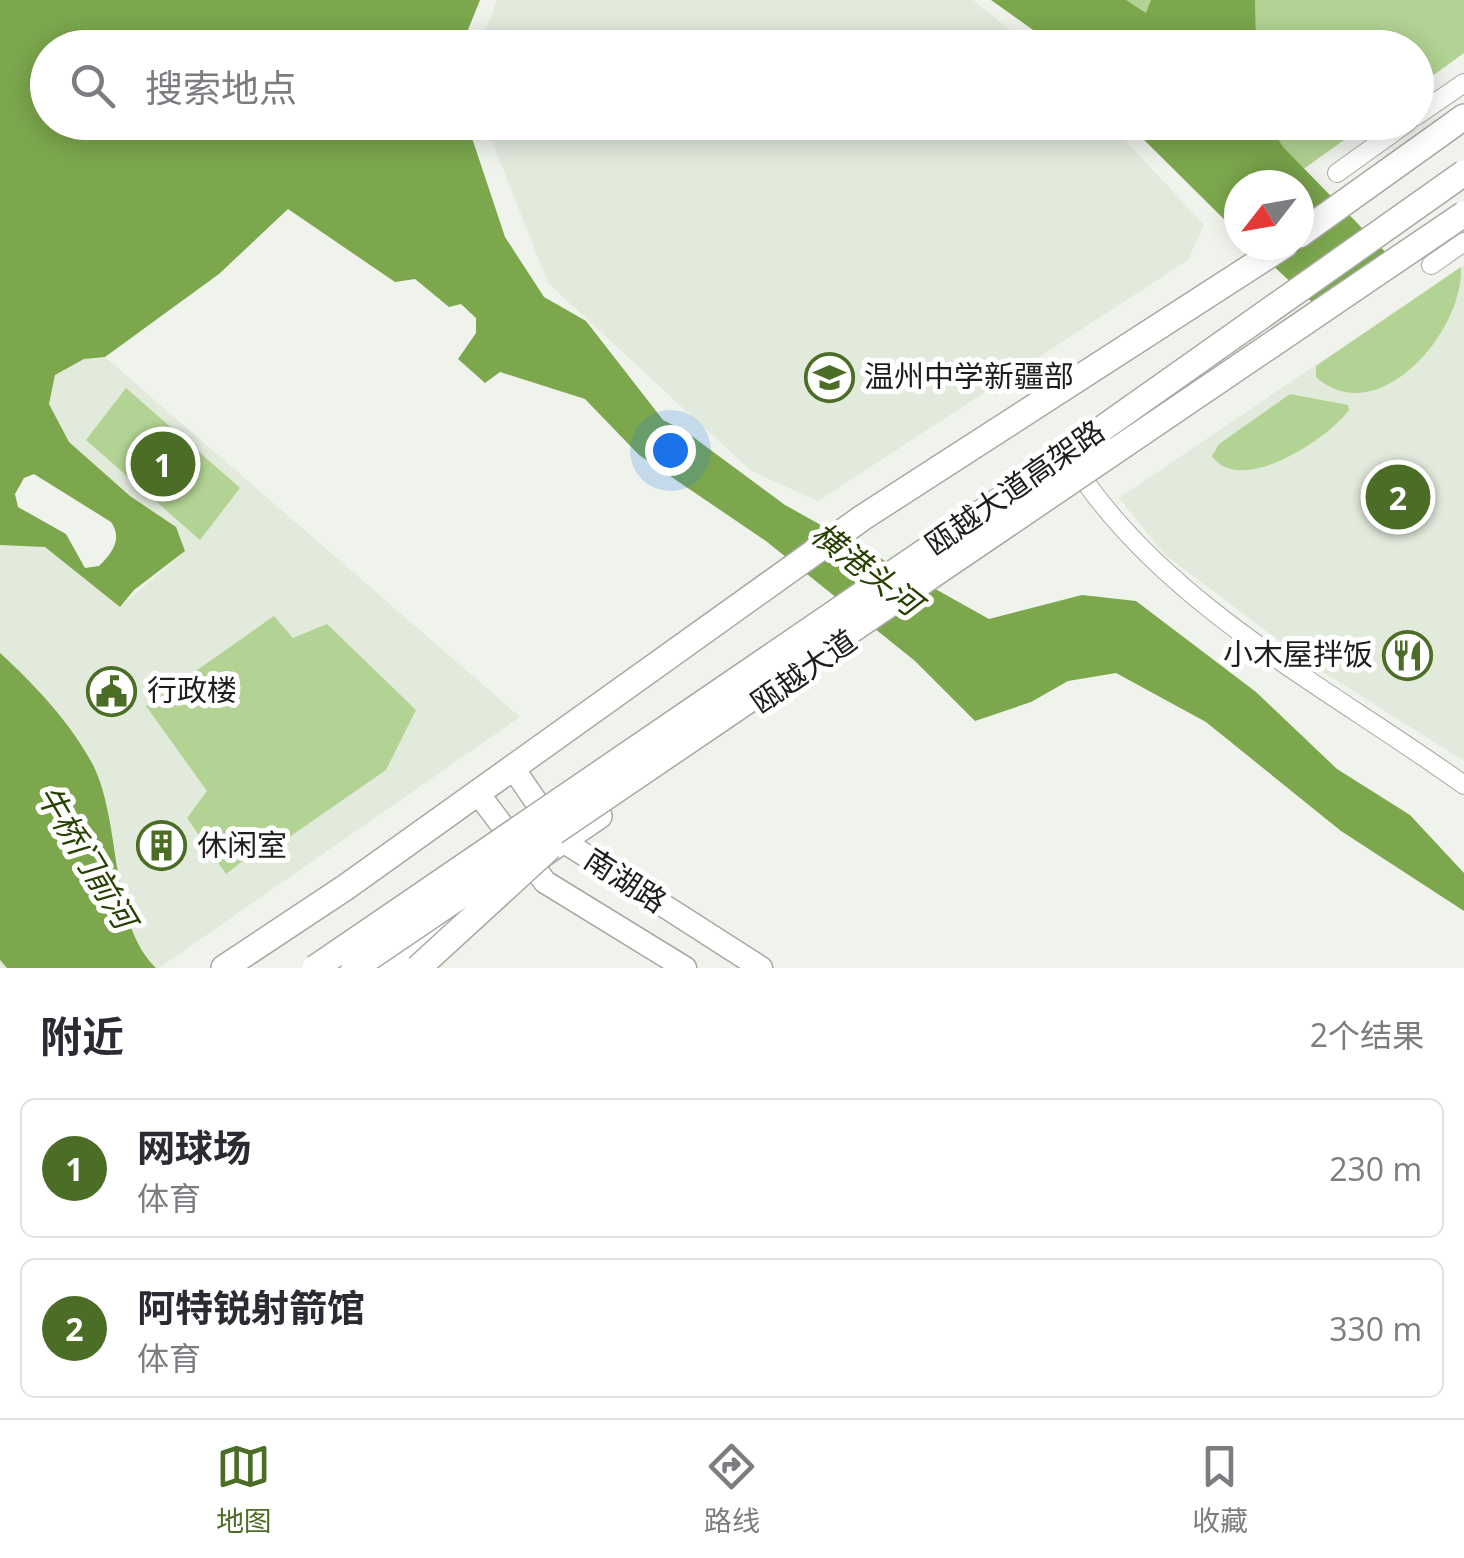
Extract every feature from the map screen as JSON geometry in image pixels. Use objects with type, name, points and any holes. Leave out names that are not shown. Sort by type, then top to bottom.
[{"type":"highway","points":[[1434,139],[1464,117]]},
{"type":"highway","points":[[1314,224],[1432,140]]},
{"type":"highway","name":"瓯越大道高架路","points":[[315,968],[1028,481],[1464,173]]},
{"type":"highway","name":"瓯越大道","points":[[390,968],[530,862],[1084,480],[1464,204]]},
{"type":"highway","name":"瓯越大道高架路","points":[[354,968],[1464,214]]},
{"type":"highway","points":[[224,968],[513,768],[862,518],[1264,260]]},
{"type":"highway","points":[[418,968],[505,893],[590,807]]},
{"type":"main road","name":"南湖路","points":[[513,768],[563,841],[761,968]]},
{"type":"main road","name":"南湖路","points":[[477,792],[545,882],[685,968]]},
{"type":"street","points":[[1434,104],[1464,83]]},
{"type":"street","points":[[1338,173],[1383,140]]},
{"type":"street","points":[[1432,265],[1464,242]]},
{"type":"street","points":[[1084,480],[1108,515],[1174,582],[1464,785]]},
{"type":"shaded area","points":[[497,0],[973,0],[1010,30],[486,30]]},
{"type":"shaded area","points":[[1073,0],[1464,0],[1464,53],[1434,75],[1434,30],[1101,30]]},
{"type":"shaded area","name":"温州中学新疆部","points":[[492,140],[1125,140],[1204,225],[1188,260],[818,501],[751,471],[548,283]]},
{"type":"shaded area","points":[[1212,140],[1344,140],[1302,170],[1258,170]]},
{"type":"shaded area","points":[[1464,265],[1464,761],[1306,661],[1164,554],[1119,498]]},
{"type":"shaded area","points":[[1461,267],[1458,293],[1448,319],[1433,345],[1412,367],[1389,384],[1365,392],[1340,391],[1316,377],[1316,366]]},
{"type":"shaded area","points":[[105,357],[520,717],[159,968],[0,968],[0,543],[45,547],[120,607],[185,551],[176,527],[130,496],[69,442],[49,404],[55,374],[84,359]]},
{"type":"shaded area","points":[[126,388],[240,488],[200,540],[86,440]]},
{"type":"shaded area","points":[[1290,394],[1348,405],[1349,410],[1304,448],[1262,467],[1225,467],[1212,456],[1219,444]]},
{"type":"shaded area","points":[[274,616],[293,638],[327,624],[416,710],[386,770],[269,851],[253,853],[226,874],[187,818],[207,791],[146,706]]},
{"type":"water","name":"横港头河","points":[[0,0],[480,0],[468,30],[30,30],[30,140],[473,140],[505,237],[544,297],[586,321],[663,420],[685,431],[785,505],[989,619],[1082,595],[1136,601],[1256,692],[1337,769],[1410,815],[1464,873],[1464,911],[1341,831],[1206,722],[1116,673],[1068,681],[1031,702],[975,721],[915,661],[766,541],[639,455],[585,399],[500,372],[485,383],[458,359],[476,333],[476,318],[461,304],[449,307],[415,279],[395,282],[288,209],[219,274],[105,357],[84,359],[55,375],[49,404],[69,442],[130,496],[176,527],[185,551],[134,590],[120,607],[45,547],[0,545]],"holes":[[[34,474],[111,522],[116,540],[112,551],[99,566],[85,568],[66,534],[18,507],[15,494],[24,478]]]},
{"type":"water","points":[[991,0],[1126,0],[1146,13],[1151,0],[1255,0],[1256,30],[1033,30]]},
{"type":"water","points":[[1144,140],[1279,140],[1305,170],[1224,170],[1224,219]]},
{"type":"water","points":[[1314,179],[1402,269],[1330,319],[1267,260],[1314,260]]},
{"type":"water","name":"牛桥门前河","points":[[0,653],[51,705],[93,765],[102,788],[130,925],[156,968],[7,968],[0,960]]},
{"type":"place","name":"温州中学新疆部","points":[[829,377]]},
{"type":"place","name":"网球场","points":[[163,464]]},
{"type":"place","name":"阿特锐射箭馆","points":[[1398,497]]},
{"type":"place","name":"小木屋拌饭","points":[[1408,655]]},
{"type":"place","name":"行政楼","points":[[112,691]]},
{"type":"place","name":"休闲室","points":[[162,846]]}]
